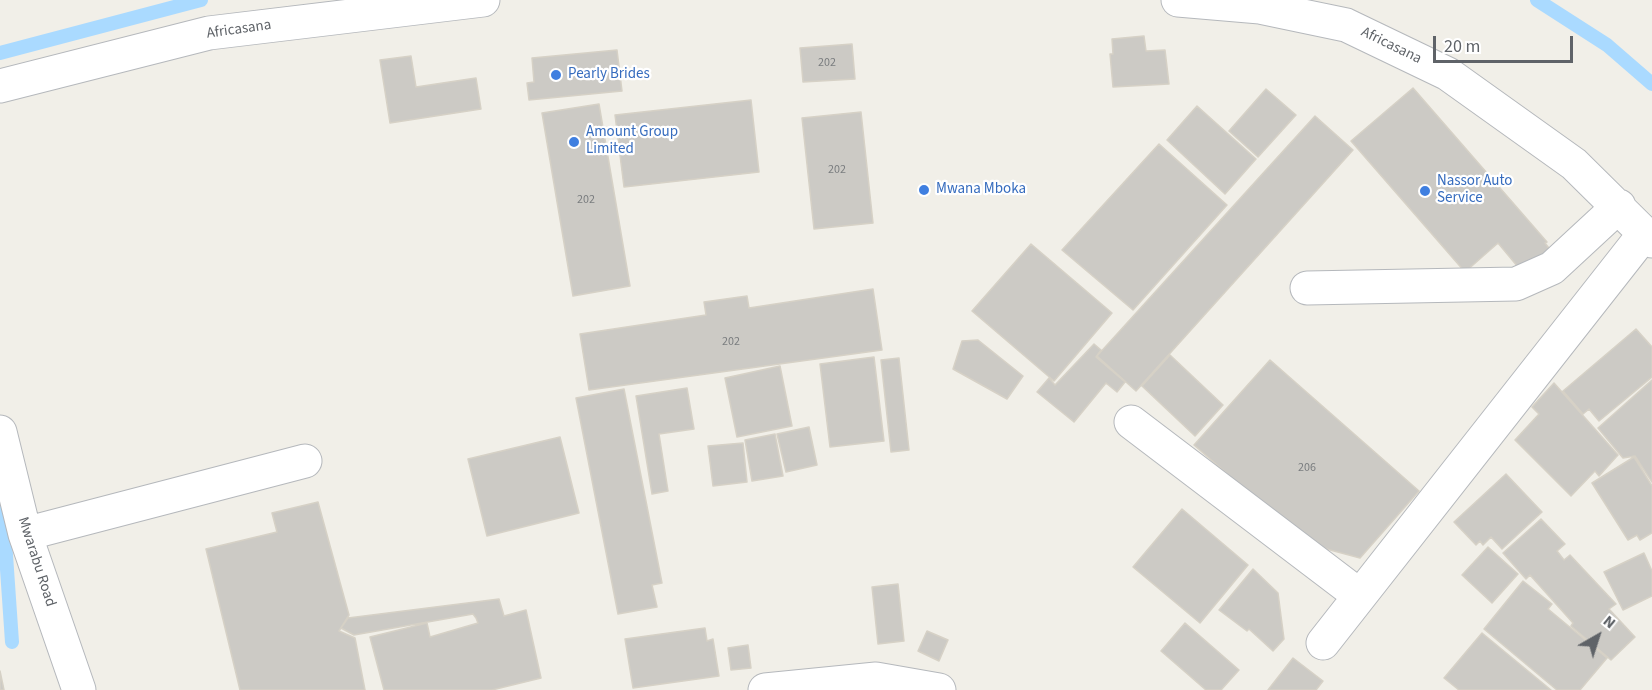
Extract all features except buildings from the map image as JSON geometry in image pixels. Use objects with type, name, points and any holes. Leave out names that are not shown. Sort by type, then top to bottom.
[{"type":"street","name":"Africasana","points":[[0,86],[209,33],[483,0]]},
{"type":"street","name":"Africasana","points":[[1178,0],[1260,7],[1346,25],[1448,74],[1574,164],[1649,237]]},
{"type":"street","points":[[1307,288],[1516,284],[1552,268],[1619,206]]},
{"type":"street","points":[[1323,643],[1649,237]]},
{"type":"street","points":[[1131,422],[1360,596]]},
{"type":"street","name":"Mwarabu Road","points":[[0,432],[25,534],[79,690]]},
{"type":"street","points":[[25,534],[305,461]]},
{"type":"street","points":[[765,690],[876,679],[939,690]]},
{"type":"waterway","points":[[0,53],[201,0]]},
{"type":"waterway","points":[[1537,0],[1607,45],[1652,84]]},
{"type":"waterway","points":[[2,497],[12,642]]},
{"type":"place","name":"Pearly Brides","points":[[556,75]]},
{"type":"place","name":"Amount Group Limited","points":[[574,142]]},
{"type":"place","name":"Mwana Mboka","points":[[924,190]]},
{"type":"place","name":"Nassor Auto Service","points":[[1425,191]]}]
